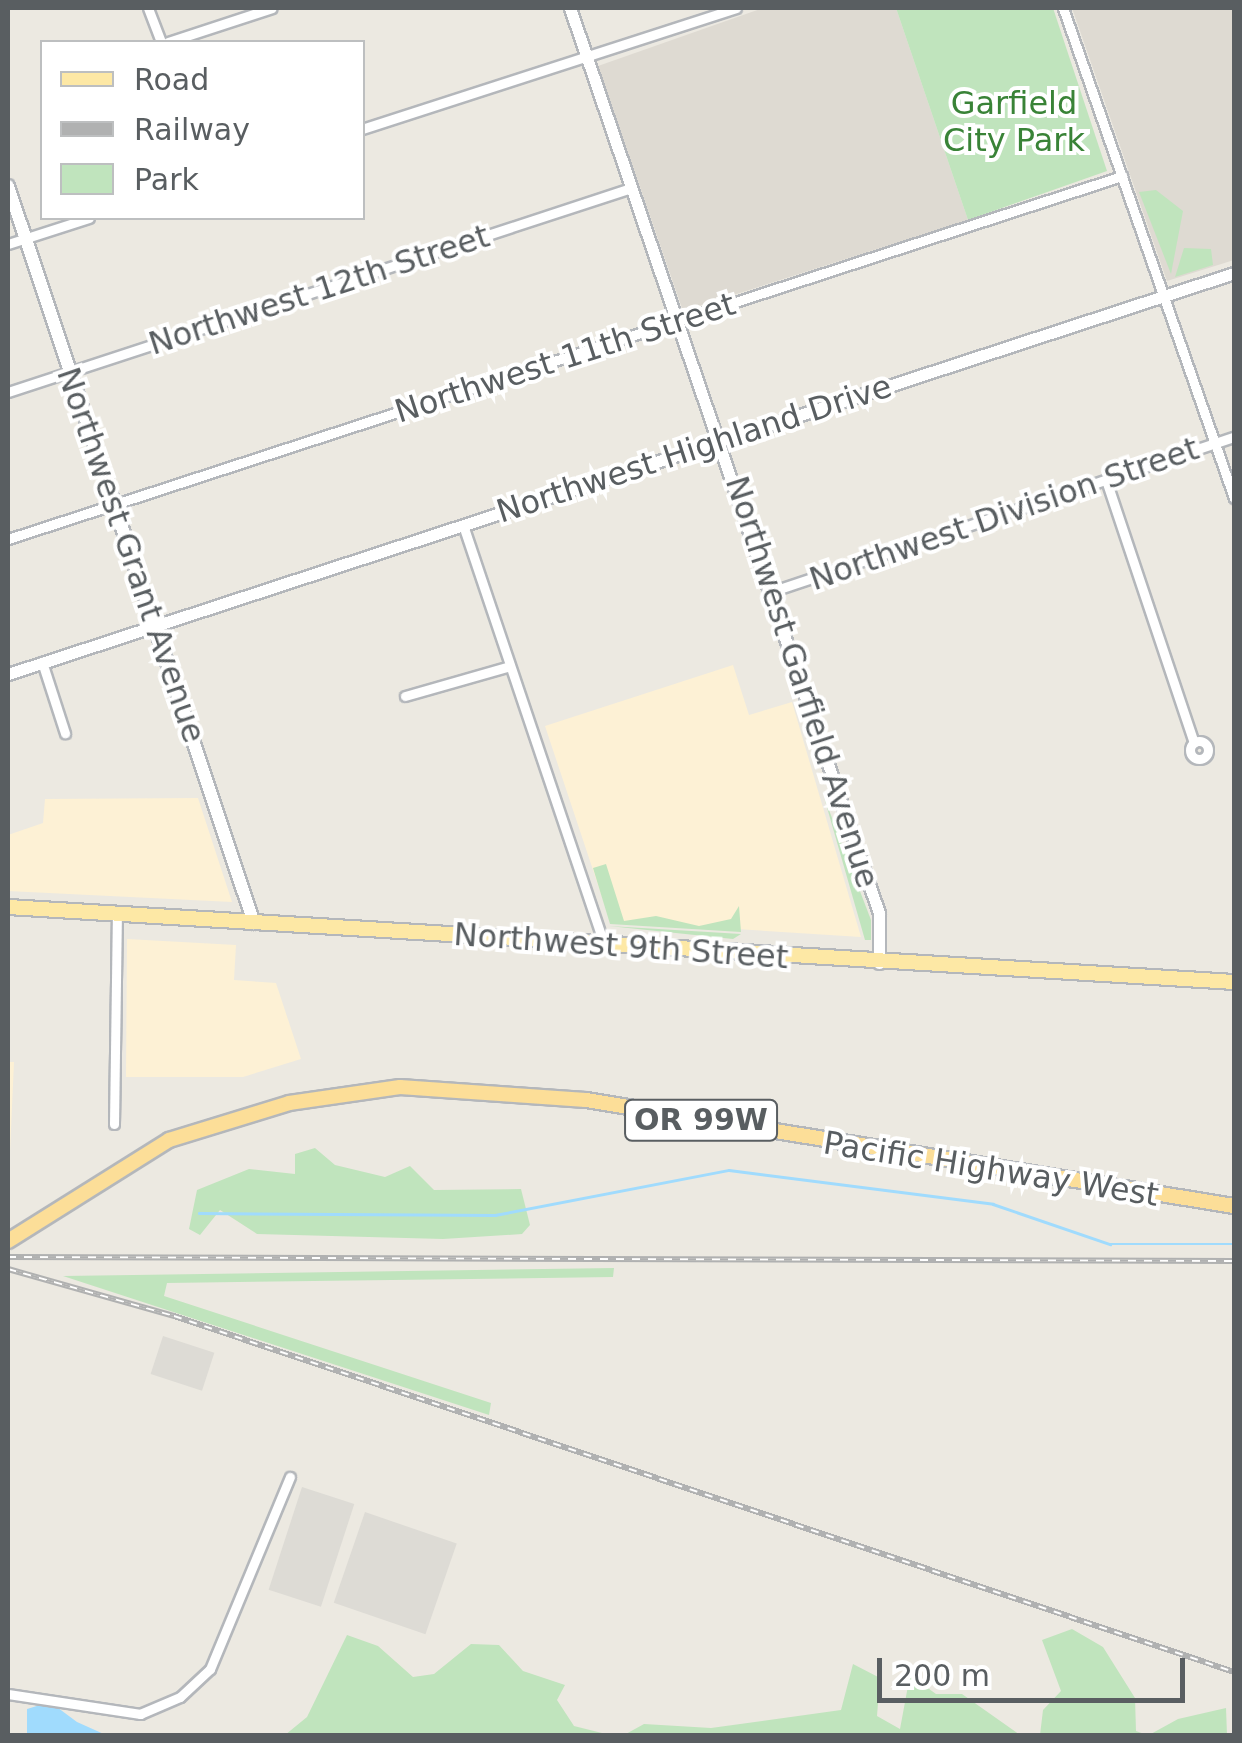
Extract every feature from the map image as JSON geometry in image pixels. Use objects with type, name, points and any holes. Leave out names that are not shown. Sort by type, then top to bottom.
[{"type":"highway","name":"Pacific Highway West","points":[[8,1240],[114,1167],[210,1124],[329,1095],[437,1086],[586,1100],[1234,1206]]},
{"type":"main road","name":"Northwest Grant Avenue","points":[[8,186],[254,923]]},
{"type":"main road","name":"Northwest 9th Street","points":[[8,907],[1234,982]]},
{"type":"street","points":[[148,8],[164,40]]},
{"type":"street","points":[[171,40],[272,8]]},
{"type":"street","name":"Northwest Garfield Avenue","points":[[570,8],[772,592],[878,913],[879,963]]},
{"type":"street","points":[[365,128],[736,8]]},
{"type":"street","points":[[1062,8],[1234,498]]},
{"type":"street","name":"Northwest 11th Street","points":[[8,539],[1122,176]]},
{"type":"street","name":"Northwest 12th Street","points":[[8,392],[632,188]]},
{"type":"street","points":[[8,244],[83,220]]},
{"type":"street","name":"Northwest Highland Drive","points":[[8,674],[1234,273]]},
{"type":"street","name":"Northwest Division Street","points":[[772,592],[1234,437]]},
{"type":"street","points":[[1106,480],[1194,743]]},
{"type":"street","points":[[463,525],[604,944]]},
{"type":"street","points":[[42,662],[66,733]]},
{"type":"street","points":[[405,696],[510,666]]},
{"type":"street","points":[[114,1124],[117,914]]},
{"type":"street","points":[[8,1694],[140,1714],[180,1696],[210,1669],[290,1477]]},
{"type":"shaded area","points":[[763,8],[896,8],[968,220],[683,311],[598,66]]},
{"type":"shaded area","points":[[1072,8],[1234,8],[1234,260],[1167,281]]},
{"type":"shaded area","points":[[733,665],[749,715],[792,702],[861,937],[610,921],[545,726]]},
{"type":"shaded area","points":[[198,798],[232,902],[8,891],[8,835],[43,823],[45,799]]},
{"type":"shaded area","points":[[127,939],[236,945],[234,980],[276,983],[301,1059],[243,1077],[126,1077]]},
{"type":"shaded area","points":[[8,1062],[14,1062],[8,1196]]},
{"type":"shaded area","points":[[163,1336],[214,1353],[202,1391],[151,1374]]},
{"type":"shaded area","points":[[302,1487],[354,1504],[321,1607],[269,1590]]},
{"type":"shaded area","points":[[365,1512],[457,1544],[425,1634],[334,1603]]},
{"type":"green space","name":"Garfield City Park","points":[[896,8],[1053,8],[1107,171],[968,220]]},
{"type":"green space","points":[[1156,190],[1183,211],[1171,274],[1139,192]]},
{"type":"green space","points":[[1184,248],[1211,249],[1213,265],[1175,277]]},
{"type":"green space","points":[[824,797],[871,920],[871,940],[865,940]]},
{"type":"green space","points":[[606,864],[624,921],[656,916],[699,926],[731,919],[739,906],[741,932],[610,924],[593,868]]},
{"type":"green space","points":[[609,926],[741,934],[733,939]]},
{"type":"green space","points":[[315,1148],[335,1165],[385,1177],[410,1166],[434,1190],[521,1189],[530,1225],[522,1234],[443,1239],[257,1234],[220,1210],[200,1235],[189,1229],[197,1190],[249,1169],[295,1174],[295,1154]]},
{"type":"green space","points":[[614,1268],[613,1277],[167,1283],[164,1296],[491,1403],[489,1415],[63,1276]]},
{"type":"green space","points":[[1072,1629],[1103,1647],[1135,1698],[1136,1731],[1147,1735],[1040,1735],[1043,1710],[1061,1691],[1042,1640]]},
{"type":"green space","points":[[347,1635],[378,1646],[413,1677],[434,1674],[471,1644],[499,1645],[523,1671],[565,1685],[557,1700],[574,1726],[610,1735],[285,1735],[307,1717]]},
{"type":"green space","points":[[853,1664],[880,1678],[877,1716],[900,1729],[910,1675],[936,1694],[962,1694],[1020,1735],[624,1735],[644,1724],[711,1728],[841,1710]]},
{"type":"green space","points":[[1226,1708],[1227,1735],[1149,1735],[1178,1719]]},
{"type":"water","points":[[50,1702],[77,1722],[106,1735],[27,1735],[27,1709]]},
{"type":"waterway","points":[[199,1213],[495,1215],[729,1170],[993,1204],[1110,1244],[1234,1244]]},
{"type":"railway","points":[[8,1257],[1234,1261]]},
{"type":"railway","points":[[8,1269],[174,1316],[1234,1672]]}]
